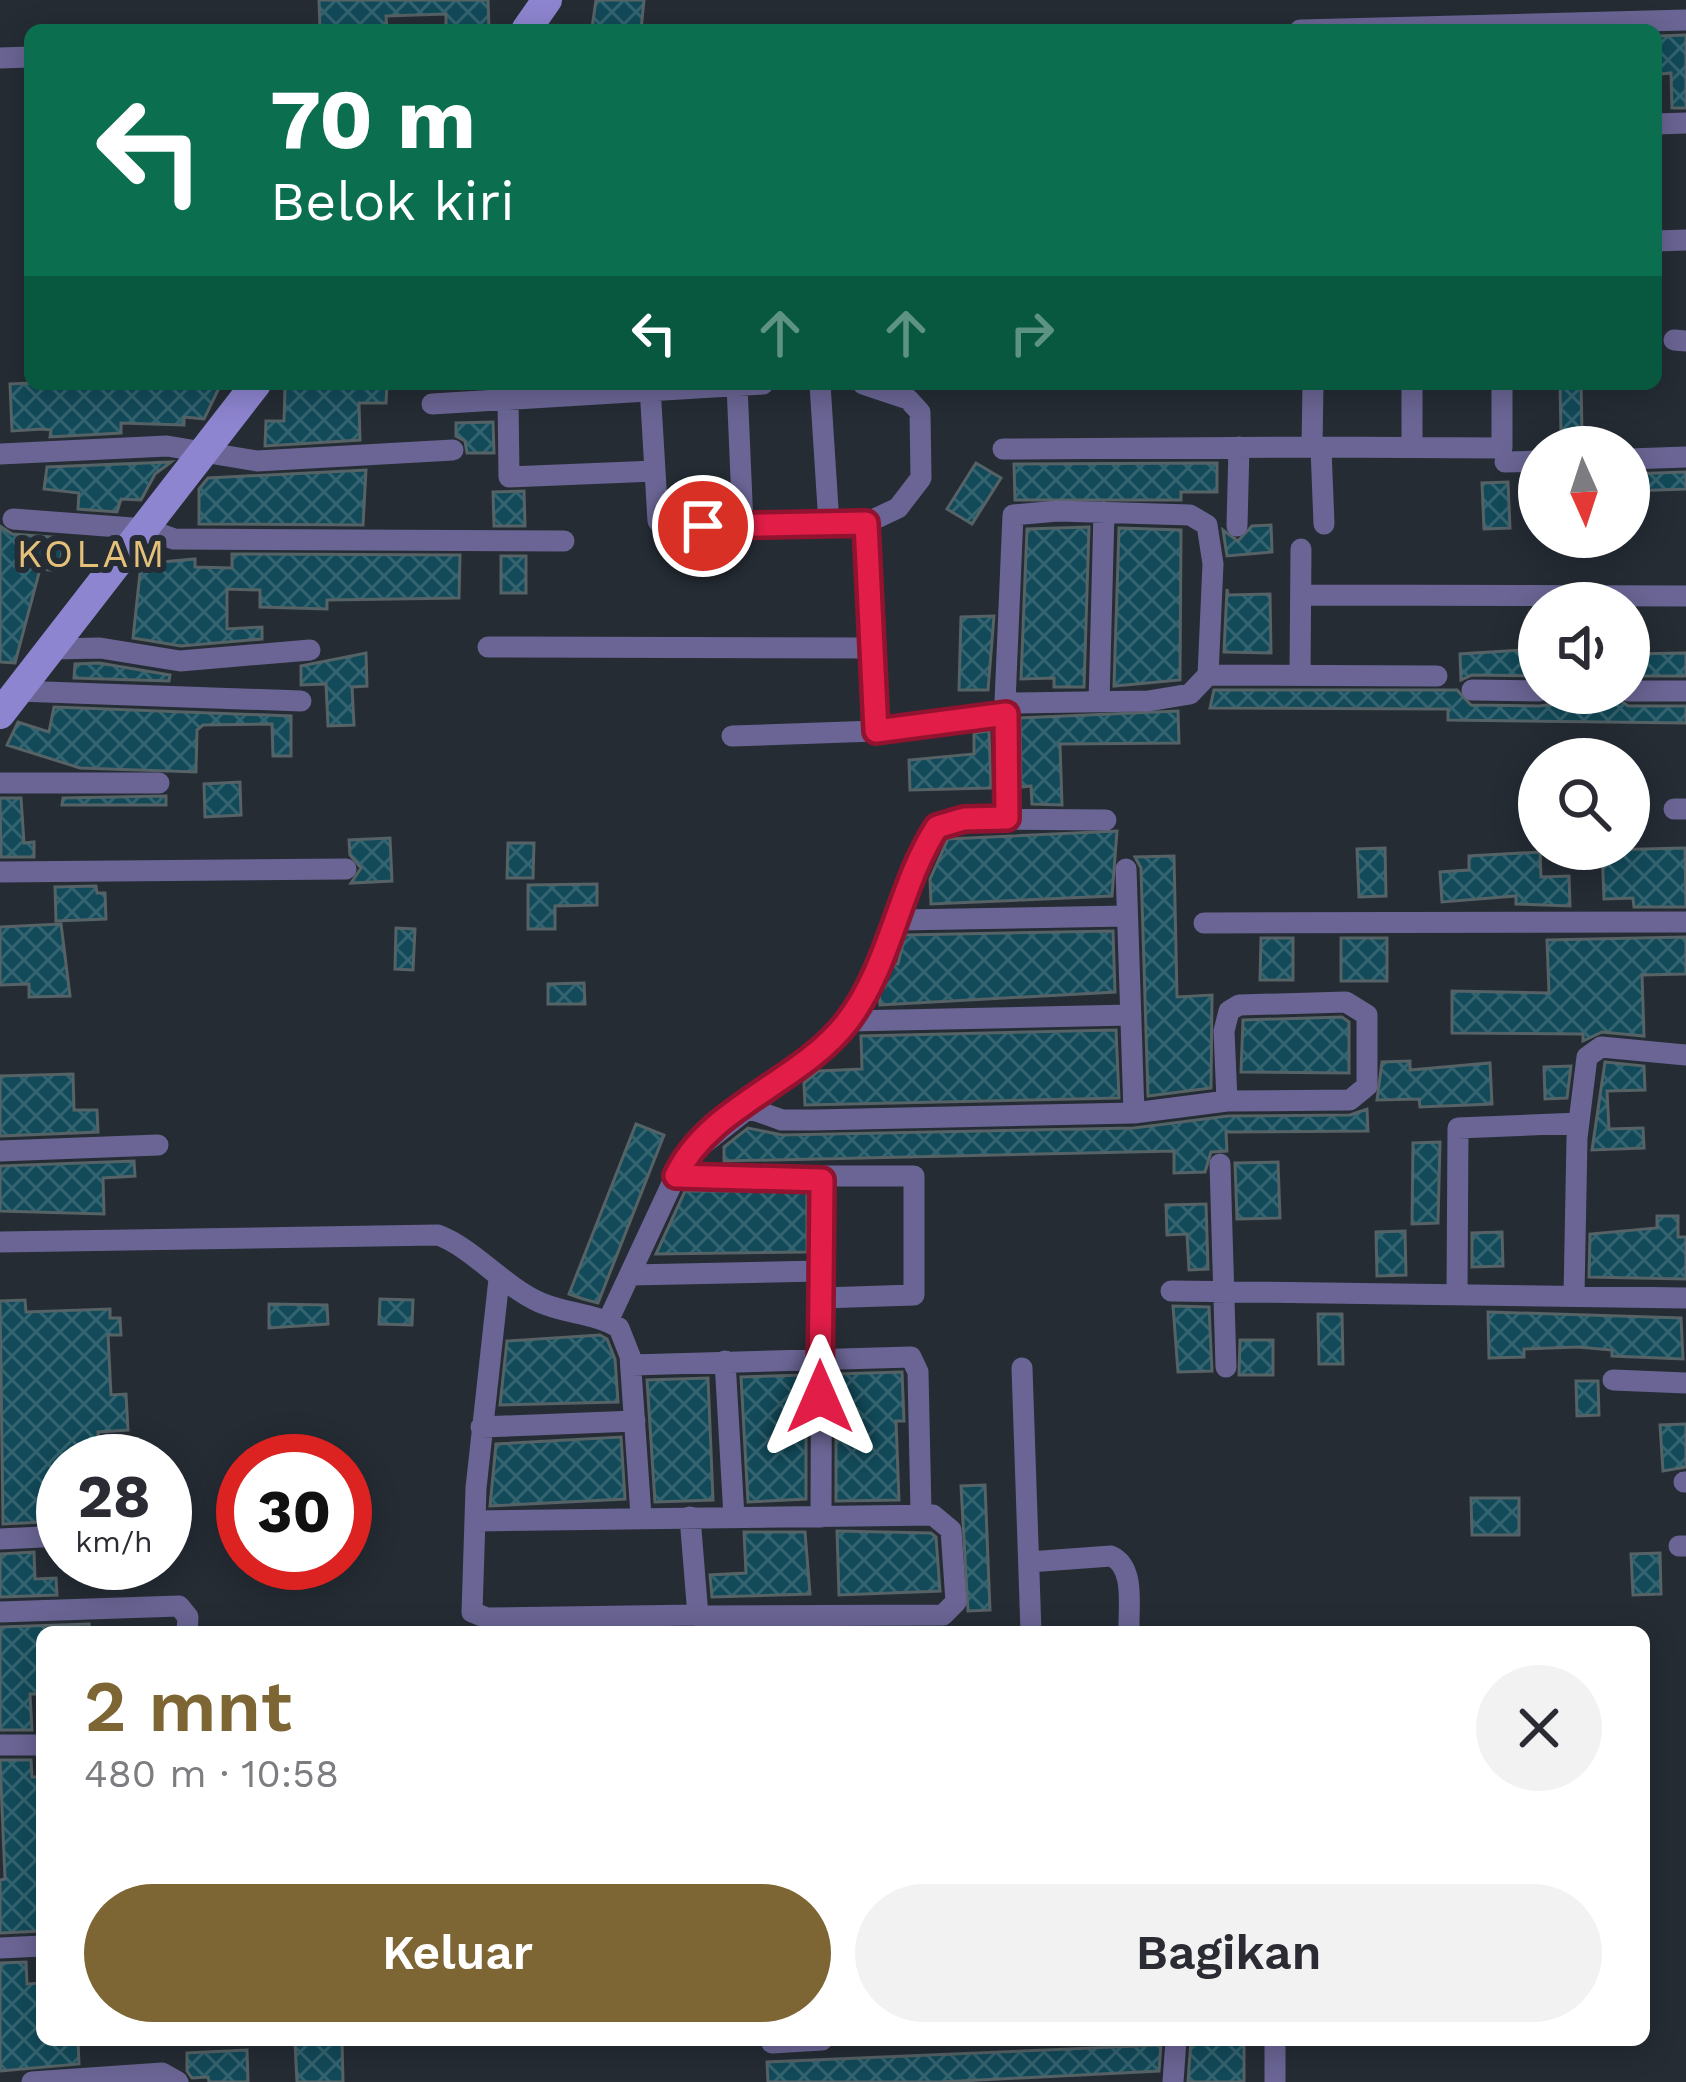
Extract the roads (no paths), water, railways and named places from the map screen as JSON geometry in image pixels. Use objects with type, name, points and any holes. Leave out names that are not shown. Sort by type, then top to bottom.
[{"type":"street","points":[[1596,24],[1686,20]]},
{"type":"street","points":[[9,702],[252,390]]},
{"type":"street","points":[[432,404],[611,390]]},
{"type":"street","points":[[650,390],[663,526],[866,523],[898,508],[915,492],[921,456],[920,412],[908,399],[881,390]]},
{"type":"street","points":[[737,390],[743,525]]},
{"type":"street","points":[[820,390],[829,524]]},
{"type":"street","points":[[1313,390],[1324,524]]},
{"type":"street","points":[[1412,390],[1412,447]]},
{"type":"street","points":[[1003,448],[1502,448],[1502,390]]},
{"type":"street","points":[[508,398],[509,477],[655,470]]},
{"type":"street","points":[[0,454],[167,446],[257,461],[355,460],[453,450]]},
{"type":"street","points":[[1237,526],[1239,447]]},
{"type":"street","points":[[1650,458],[1686,457]]},
{"type":"street","points":[[1504,462],[1518,462]]},
{"type":"street","points":[[1099,702],[1104,512]]},
{"type":"street","points":[[732,736],[876,731],[1007,708],[1190,694],[1208,675],[1213,564],[1207,525],[1190,515],[1013,515],[1007,708],[1007,818]]},
{"type":"street","points":[[13,519],[146,529],[174,539],[564,541]]},
{"type":"street","points":[[866,523],[876,731]]},
{"type":"street","points":[[1300,672],[1301,549]]},
{"type":"street","points":[[1303,596],[1686,596]]},
{"type":"street","points":[[488,647],[872,648]]},
{"type":"street","points":[[52,649],[100,648],[180,661],[310,650]]},
{"type":"street","points":[[1208,675],[1437,676]]},
{"type":"street","points":[[1472,690],[1518,691]]},
{"type":"street","points":[[1650,691],[1686,691]]},
{"type":"street","points":[[9,702],[301,701]]},
{"type":"street","points":[[0,783],[159,783]]},
{"type":"street","points":[[608,1321],[676,1176],[704,1138],[796,1070],[848,1021],[899,920],[937,827],[964,819],[1106,820]]},
{"type":"street","points":[[0,872],[346,869]]},
{"type":"street","points":[[1126,869],[1134,1113]]},
{"type":"street","points":[[899,920],[1127,916]]},
{"type":"street","points":[[1204,922],[1686,922]]},
{"type":"street","points":[[745,1107],[782,1120],[1134,1113],[1227,1101],[1360,1096],[1366,1086],[1367,1015],[1346,1002],[1239,1005],[1229,1011],[1224,1031],[1227,1101]]},
{"type":"street","points":[[848,1021],[1131,1015]]},
{"type":"street","points":[[1574,1297],[1579,1124],[1586,1063],[1593,1050],[1686,1055]]},
{"type":"street","points":[[1457,1294],[1458,1128],[1579,1124]]},
{"type":"street","points":[[0,1151],[158,1145]]},
{"type":"street","points":[[1220,1164],[1226,1366]]},
{"type":"street","points":[[676,1176],[822,1180],[914,1176],[916,1290],[910,1298],[821,1298]]},
{"type":"street","points":[[821,1517],[822,1180]]},
{"type":"street","points":[[0,1242],[438,1235],[499,1280],[542,1304],[608,1321],[626,1340],[640,1516]]},
{"type":"street","points":[[630,1275],[821,1271]]},
{"type":"street","points":[[475,1521],[921,1513],[942,1518],[951,1530],[956,1602],[946,1615],[480,1618],[472,1612],[475,1521],[499,1280]]},
{"type":"street","points":[[1171,1291],[1686,1298]]},
{"type":"street","points":[[631,1365],[880,1354],[914,1360],[921,1513]]},
{"type":"street","points":[[724,1361],[734,1517]]},
{"type":"street","points":[[1022,1368],[1031,1626]]},
{"type":"street","points":[[1612,1380],[1686,1384]]},
{"type":"street","points":[[481,1427],[634,1421]]},
{"type":"street","points":[[690,1517],[697,1615]]},
{"type":"street","points":[[0,1539],[36,1537]]},
{"type":"street","points":[[1029,1562],[1111,1556],[1120,1561],[1126,1570],[1129,1626]]},
{"type":"street","points":[[0,1612],[179,1606],[188,1617],[188,1626]]},
{"type":"street","points":[[0,1745],[36,1745]]},
{"type":"street","points":[[0,1948],[36,1946]]},
{"type":"street","points":[[1173,2082],[1176,2046]]},
{"type":"street","points":[[1275,2046],[1275,2082]]},
{"type":"street","points":[[32,2082],[162,2073],[178,2082]]},
{"type":"district","name":"KOLAM","points":[[92,553]]}]
